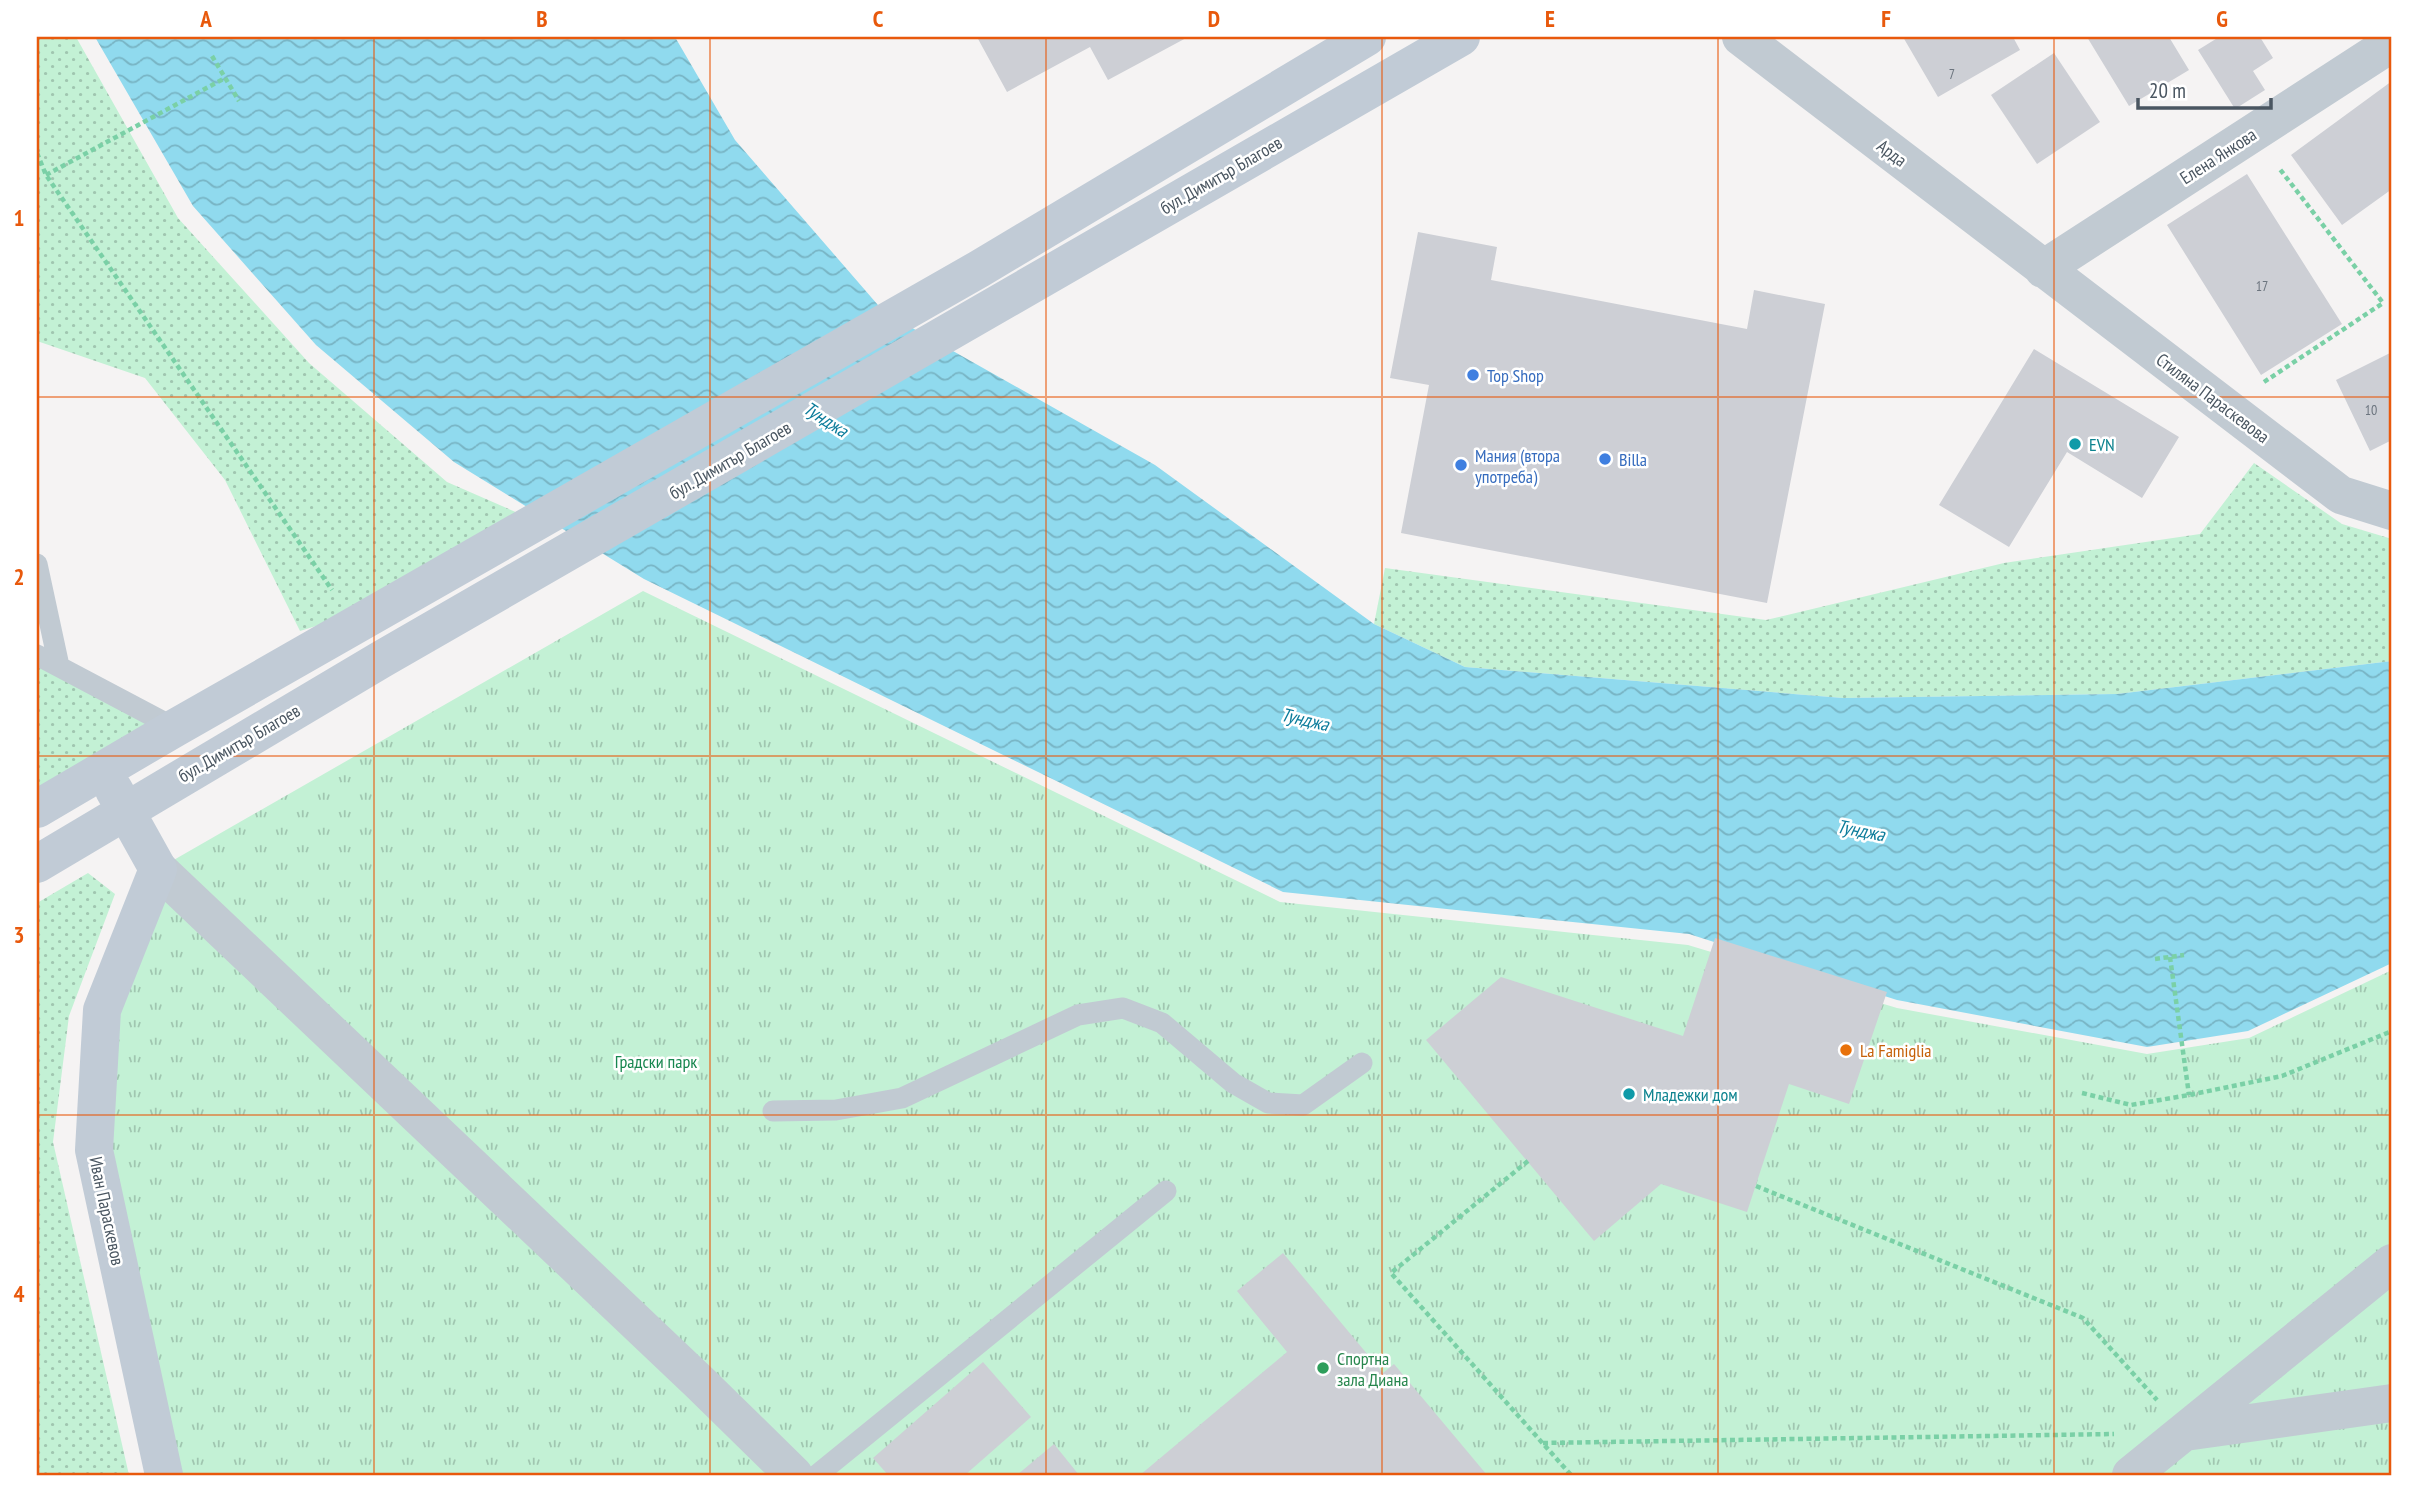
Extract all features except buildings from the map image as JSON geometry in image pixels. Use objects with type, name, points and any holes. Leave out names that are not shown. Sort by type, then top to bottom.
[{"type":"main road","points":[[37,809],[979,269],[1367,37]]},
{"type":"main road","name":"бул. Димитър Благоев","points":[[37,864],[382,659],[1461,37]]},
{"type":"main road","points":[[104,771],[158,869]]},
{"type":"main road","name":"Иван Параскевов","points":[[158,869],[102,1010],[94,1150],[164,1475]]},
{"type":"street","name":"Арда","points":[[1741,37],[2043,269]]},
{"type":"street","name":"Елена Янкова","points":[[2043,269],[2392,43]]},
{"type":"street","name":"Стиляна Параскевова","points":[[2043,269],[2341,495],[2392,511]]},
{"type":"street","points":[[158,869],[689,1372],[794,1475]]},
{"type":"street","points":[[2131,1475],[2392,1263]]},
{"type":"street","points":[[2185,1432],[2392,1403]]},
{"type":"lane","points":[[37,564],[60,666]]},
{"type":"lane","points":[[37,655],[175,728]]},
{"type":"lane","points":[[773,1111],[836,1110],[902,1098],[1078,1015],[1123,1008],[1162,1023],[1233,1083],[1268,1103],[1303,1105],[1362,1063]]},
{"type":"lane","points":[[817,1475],[1166,1191]]},
{"type":"path","points":[[212,56],[239,101]]},
{"type":"path","points":[[46,175],[225,78]]},
{"type":"path","points":[[2225,408],[2383,303],[2252,133]]},
{"type":"path","points":[[37,153],[46,175],[357,625]]},
{"type":"path","points":[[2155,959],[2184,955]]},
{"type":"path","points":[[2170,957],[2189,1095]]},
{"type":"path","points":[[2082,1093],[2131,1105],[2189,1095],[2283,1076],[2392,1031]]},
{"type":"path","points":[[1528,1161],[1391,1273],[1572,1475]]},
{"type":"path","points":[[1756,1186],[2083,1318],[2185,1432]]},
{"type":"path","points":[[1543,1443],[2115,1434]]},
{"type":"green space","points":[[37,37],[76,37],[178,218],[309,363],[447,482],[527,517],[332,621],[300,631],[225,480],[145,378],[37,341]]},
{"type":"green space","points":[[2254,463],[2342,524],[2392,539],[2392,661],[2117,694],[1843,698],[1465,667],[1374,624],[1385,568],[1766,620],[2004,563],[2200,534]]},
{"type":"green space","name":"Градски парк","points":[[643,591],[1280,902],[1688,945],[1897,1008],[2147,1054],[2249,1038],[2392,970],[2392,1475],[164,1475],[94,1150],[102,1010],[158,869]]},
{"type":"green space","points":[[37,655],[175,728],[37,808]]},
{"type":"green space","points":[[88,873],[115,894],[69,1016],[53,1142],[129,1475],[37,1475],[37,903]]},
{"type":"water","name":"Тунджа","points":[[95,37],[675,37],[735,140],[884,312],[1155,465],[1374,624],[1465,667],[1843,698],[2117,694],[2392,661],[2392,963],[2248,1031],[2147,1047],[1897,1000],[1689,934],[1283,892],[644,579],[454,462],[316,345],[193,206]]},
{"type":"place","name":"Top Shop","points":[[1473,375]]},
{"type":"place","name":"EVN","points":[[2075,444]]},
{"type":"place","name":"Billa","points":[[1605,459]]},
{"type":"place","name":"Мания (втора употреба)","points":[[1461,465]]},
{"type":"place","name":"La Famiglia","points":[[1846,1050]]},
{"type":"place","name":"Младежки дом","points":[[1629,1094]]},
{"type":"place","name":"Спортна зала Диана","points":[[1323,1368]]}]
